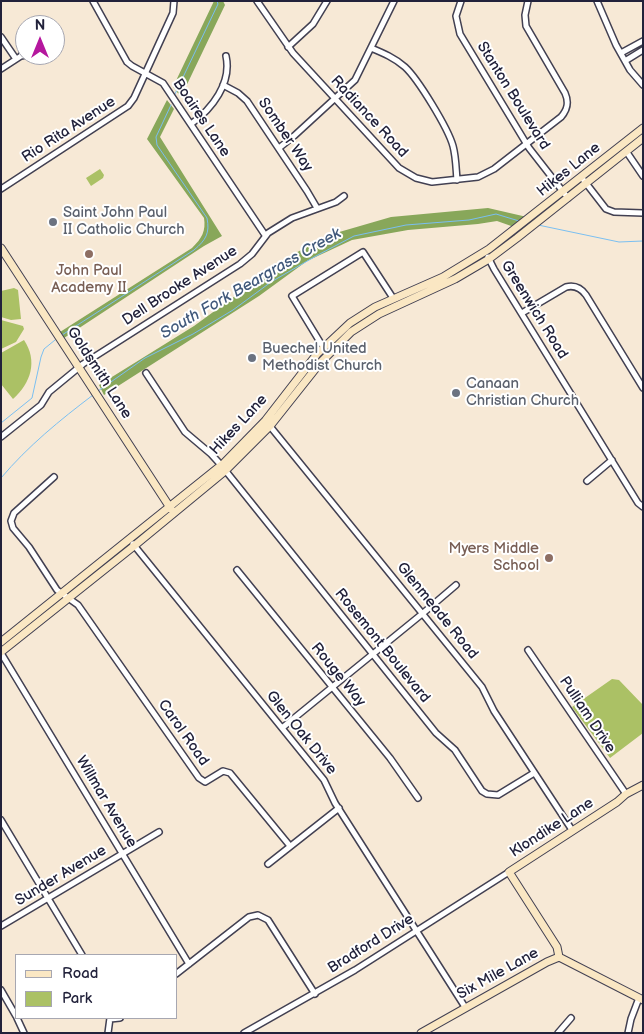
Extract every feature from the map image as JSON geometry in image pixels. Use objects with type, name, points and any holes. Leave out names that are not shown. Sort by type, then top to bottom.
[{"type":"main road","name":"Hikes Lane","points":[[584,181],[643,128]]},
{"type":"main road","name":"Hikes Lane","points":[[267,423],[305,367],[338,332],[363,314],[393,298],[442,277],[486,252],[643,138]]},
{"type":"main road","name":"Hikes Lane","points":[[1,652],[134,546],[172,510],[223,468],[267,423],[320,362],[351,332],[379,314],[455,279],[489,259],[528,230],[566,195]]},
{"type":"main road","name":"Goldsmith Lane","points":[[1,248],[93,392],[172,510]]},
{"type":"main road","name":"Hikes Lane","points":[[1,642],[129,540],[172,510]]},
{"type":"main road","name":"Klondike Lane","points":[[559,957],[557,947],[509,872],[617,802],[626,794],[643,785]]},
{"type":"main road","name":"Six Mile Lane","points":[[421,1033],[559,957],[641,999]]},
{"type":"street","name":"Boaires Lane","points":[[93,1],[94,6],[127,62],[162,83],[266,235]]},
{"type":"street","name":"Rio Rita Avenue","points":[[1,189],[125,110],[131,102],[173,13],[174,1]]},
{"type":"street","name":"Radiance Road","points":[[257,1],[288,46],[393,161],[405,172],[416,178],[432,182],[478,177],[488,173],[563,114],[566,109],[568,102],[565,93],[528,30],[525,15],[528,1]]},
{"type":"street","points":[[288,46],[313,24],[327,1]]},
{"type":"street","points":[[279,148],[354,80],[394,1]]},
{"type":"street","name":"Stanton Boulevard","points":[[461,1],[456,16],[460,34],[526,143],[566,195]]},
{"type":"street","points":[[597,1],[620,53],[643,85]]},
{"type":"street","points":[[1,37],[15,51]]},
{"type":"street","points":[[620,53],[643,41]]},
{"type":"street","points":[[371,48],[400,63],[420,86],[450,138],[454,151],[457,180]]},
{"type":"street","points":[[625,61],[643,50]]},
{"type":"street","points":[[191,124],[211,106],[223,85],[227,72],[226,56]]},
{"type":"street","points":[[1,69],[15,61]]},
{"type":"street","name":"Somber Way","points":[[223,85],[238,93],[247,101],[308,191],[316,208]]},
{"type":"street","points":[[626,151],[643,176]]},
{"type":"street","points":[[584,181],[606,209],[614,212],[643,213]]},
{"type":"street","name":"Dell Brooke Avenue","points":[[1,437],[41,405],[49,392],[78,367],[240,264],[252,254],[266,235],[292,218],[336,202],[344,196]]},
{"type":"street","points":[[323,347],[292,296],[363,252],[393,298]]},
{"type":"street","name":"Greenwich Road","points":[[486,252],[638,503],[643,507]]},
{"type":"street","points":[[522,313],[566,287],[574,286],[580,289],[586,295],[643,388]]},
{"type":"street","name":"Rosemont Boulevard","points":[[146,373],[185,432],[211,454],[223,468],[436,733],[455,750],[484,793],[490,796],[498,795],[534,772]]},
{"type":"street","name":"Glenmeade Road","points":[[267,423],[486,692],[494,711],[572,830]]},
{"type":"street","points":[[587,481],[612,460]]},
{"type":"street","points":[[54,477],[12,516],[11,521],[13,528],[29,546],[57,590],[68,598]]},
{"type":"street","name":"Glen Oak Drive","points":[[129,540],[324,780],[339,808],[466,1007]]},
{"type":"street","name":"Rouge Way","points":[[237,570],[399,770],[418,798]]},
{"type":"street","points":[[282,728],[456,585]]},
{"type":"street","name":"Carol Road","points":[[68,598],[78,605],[202,781],[209,780],[223,771],[227,771],[290,846]]},
{"type":"street","name":"Pulliam Drive","points":[[528,650],[626,794]]},
{"type":"street","name":"Willmar Avenue","points":[[1,652],[188,964]]},
{"type":"street","points":[[268,864],[339,808]]},
{"type":"street","points":[[1,820],[81,954]]},
{"type":"street","name":"Sunder Avenue","points":[[1,926],[159,832]]},
{"type":"street","name":"Bradford Drive","points":[[244,1033],[355,970],[509,872]]},
{"type":"street","points":[[178,972],[249,917],[258,915],[268,920],[315,994]]},
{"type":"street","points":[[1,990],[15,1014]]},
{"type":"street","points":[[628,1033],[631,1019],[641,999]]},
{"type":"street","points":[[558,1033],[571,1018]]},
{"type":"street","points":[[18,1019],[24,1033]]},
{"type":"street","points":[[108,1033],[110,1019]]},
{"type":"green space","points":[[214,1],[223,1],[225,5],[181,97],[173,87]]},
{"type":"green space","points":[[167,100],[174,109],[160,137],[222,236],[64,338],[60,332],[192,248],[202,234],[204,218],[147,139]]},
{"type":"green space","points":[[100,169],[104,175],[103,178],[91,186],[86,178]]},
{"type":"green space","points":[[488,208],[527,217],[514,227],[497,221],[408,230],[352,240],[307,261],[259,296],[104,395],[99,385],[194,326],[290,256],[329,235],[391,217]]},
{"type":"green space","points":[[14,288],[18,290],[21,319],[11,320],[1,317],[1,291]]},
{"type":"green space","points":[[1,320],[23,326],[24,329],[16,342],[1,349]]},
{"type":"green space","points":[[24,340],[31,356],[31,371],[24,386],[13,399],[1,384],[1,353]]},
{"type":"green space","points":[[612,679],[619,680],[643,705],[643,733],[610,758],[572,707]]},
{"type":"waterway","points":[[175,94],[218,4],[217,1]]},
{"type":"waterway","points":[[62,335],[194,250],[202,243],[206,236],[208,228],[207,218],[157,145],[156,137],[171,105]]},
{"type":"waterway","name":"South Fork Beargrass Creek","points":[[98,391],[145,358],[193,334],[233,310],[271,282],[354,236],[406,225],[469,220],[496,214],[519,221]]},
{"type":"waterway","name":"South Fork Beargrass Creek","points":[[538,225],[619,242],[643,241]]},
{"type":"waterway","points":[[1,423],[32,398],[44,349],[55,340]]},
{"type":"waterway","name":"South Fork Beargrass Creek","points":[[1,478],[45,434],[93,395]]},
{"type":"place","name":"Saint John Paul II Catholic Church","points":[[53,222]]},
{"type":"place","name":"John Paul Academy II","points":[[89,254]]},
{"type":"place","name":"Buechel United Methodist Church","points":[[252,358]]},
{"type":"place","name":"Canaan Christian Church","points":[[456,393]]},
{"type":"place","name":"Myers Middle School","points":[[549,558]]}]
